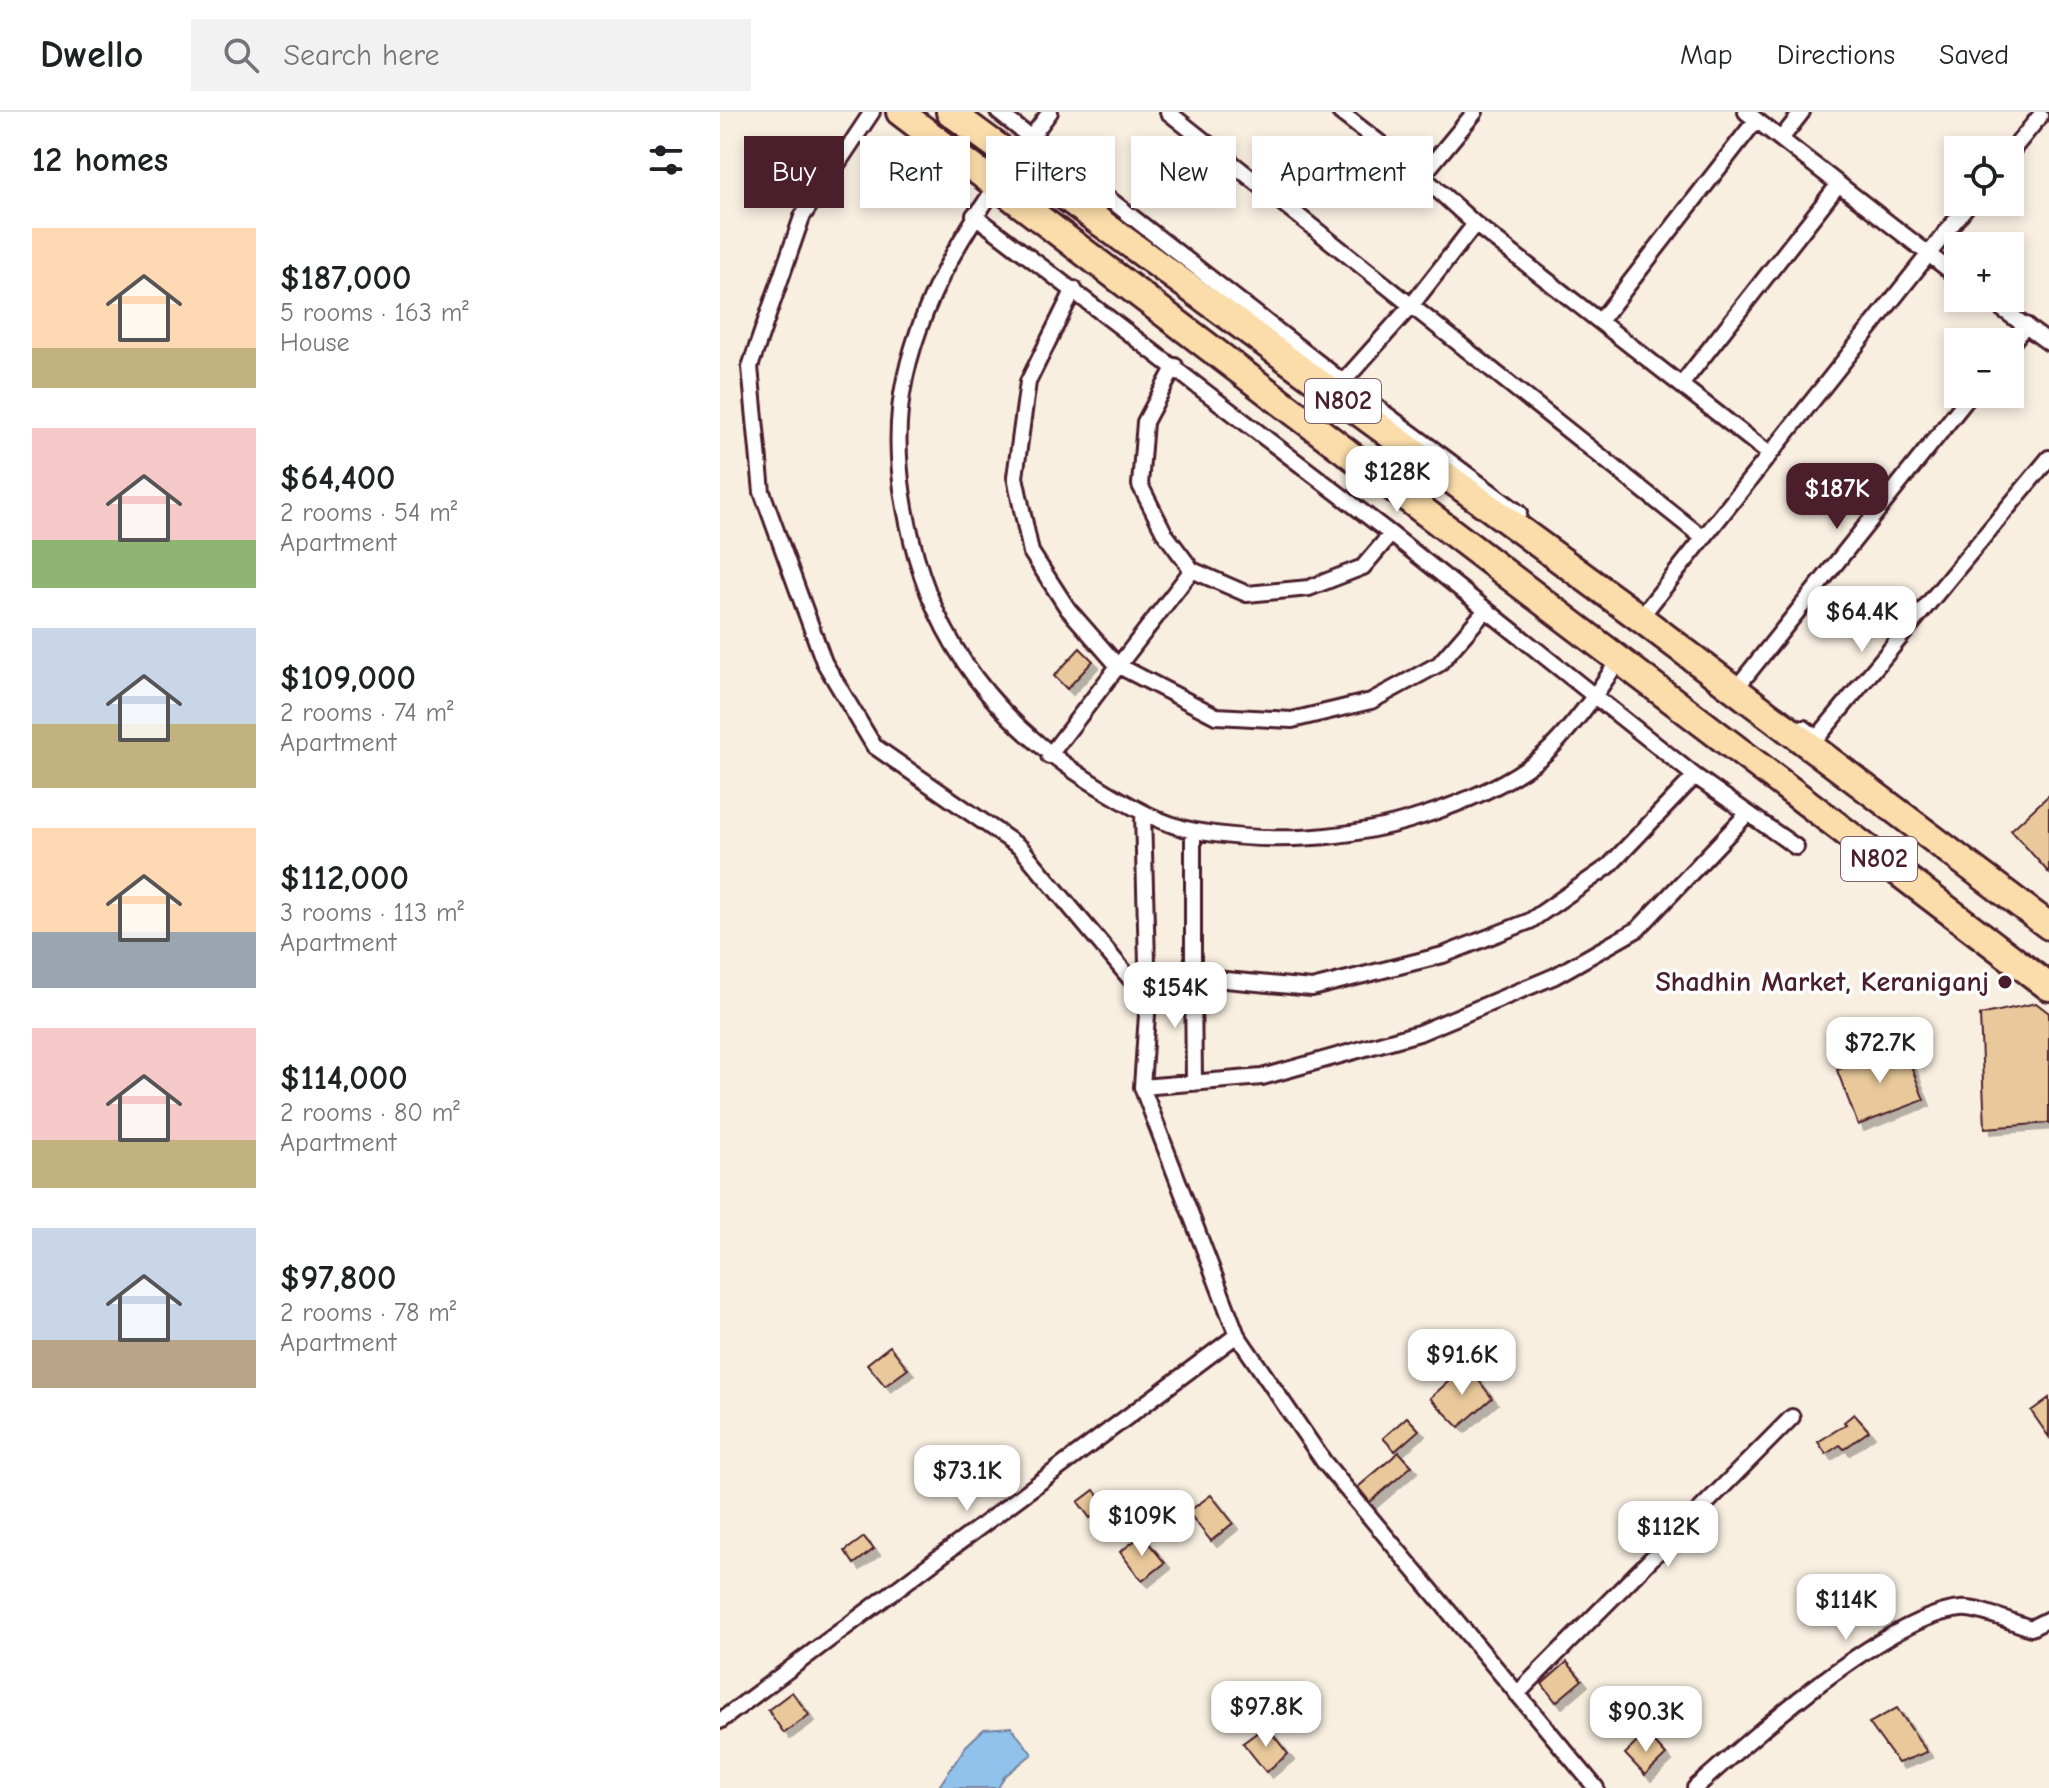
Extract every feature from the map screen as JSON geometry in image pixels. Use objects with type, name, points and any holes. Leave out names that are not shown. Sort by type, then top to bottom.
[{"type":"highway","name":"N802","points":[[900,112],[986,178]]},
{"type":"highway","name":"N802","points":[[950,112],[986,139]]},
{"type":"highway","name":"N802","points":[[1025,208],[2049,987]]},
{"type":"highway","name":"N802","points":[[1081,208],[1643,614],[2049,926]]},
{"type":"street","points":[[872,112],[802,217],[750,367],[762,492],[824,662],[874,746],[1021,848],[1148,1000]]},
{"type":"street","points":[[998,112],[1028,136]]},
{"type":"street","points":[[1032,136],[1050,112]]},
{"type":"street","points":[[1168,112],[1702,537]]},
{"type":"street","points":[[1433,163],[1475,112]]},
{"type":"street","points":[[1781,139],[1802,112]]},
{"type":"street","points":[[1343,113],[1372,136]]},
{"type":"street","points":[[1600,321],[1751,116],[1944,268]]},
{"type":"street","points":[[2024,137],[2042,116]]},
{"type":"street","points":[[1681,385],[1838,185]]},
{"type":"street","points":[[1433,186],[1475,224],[1768,453]]},
{"type":"street","points":[[986,198],[974,215],[922,318],[905,378],[897,443],[907,520],[927,593],[962,660],[1002,712],[1049,756],[1143,814],[1193,831],[1276,837],[1345,835],[1472,800],[1548,751],[1594,697],[1618,661]]},
{"type":"street","points":[[1115,204],[1643,614],[1959,216]]},
{"type":"street","points":[[974,215],[1391,534],[1695,776],[1796,847]]},
{"type":"street","points":[[1343,382],[1411,306],[1475,224]]},
{"type":"street","points":[[1074,289],[1028,382],[1015,477],[1031,552],[1068,609],[1117,665],[1216,716],[1292,720],[1371,701],[1439,664],[1486,610]]},
{"type":"street","points":[[2007,312],[2049,343]]},
{"type":"street","points":[[1175,366],[1145,422],[1140,485],[1165,534],[1192,570],[1247,594],[1309,588],[1363,567],[1391,534]]},
{"type":"street","points":[[1960,408],[1737,686],[1817,738],[2049,458]]},
{"type":"street","points":[[1049,756],[1192,570]]},
{"type":"street","points":[[1193,977],[1312,988],[1443,955],[1530,921],[1609,866],[1695,776]]},
{"type":"street","points":[[1142,1087],[1262,1077],[1419,1033],[1555,976],[1638,929],[1748,813]]},
{"type":"street","points":[[1143,814],[1148,1000],[1142,1087],[1237,1335],[1324,1462],[1596,1788]]},
{"type":"street","points":[[1193,831],[1194,1083]]},
{"type":"street","points":[[720,1721],[1237,1335]]},
{"type":"street","points":[[1517,1694],[1792,1417]]},
{"type":"street","points":[[1695,1788],[1740,1748],[1876,1643],[1921,1619],[1963,1608],[2031,1628],[2049,1619]]},
{"type":"water","points":[[1011,1727],[1032,1754],[1004,1777],[998,1788],[938,1788],[966,1746],[984,1729]]},
{"type":"building","points":[[1080,648],[1093,661],[1067,689],[1054,676]]},
{"type":"building","points":[[2049,795],[2049,873],[2011,830]]},
{"type":"building","points":[[2036,1003],[2049,1013],[2049,1123],[1985,1128],[1980,1015]]},
{"type":"building","points":[[1903,1045],[1924,1100],[1858,1125],[1837,1070]]},
{"type":"building","points":[[890,1346],[908,1369],[885,1386],[867,1364]]},
{"type":"building","points":[[1467,1365],[1492,1398],[1459,1427],[1430,1398]]},
{"type":"building","points":[[2049,1398],[2049,1437],[2031,1411]]},
{"type":"building","points":[[1854,1414],[1869,1431],[1844,1449],[1840,1445],[1826,1454],[1818,1442],[1846,1424],[1844,1422]]},
{"type":"building","points":[[1407,1417],[1419,1430],[1395,1451],[1383,1438]]},
{"type":"building","points":[[1399,1452],[1412,1466],[1370,1502],[1358,1487]]},
{"type":"building","points":[[1094,1490],[1106,1506],[1090,1518],[1078,1502]]},
{"type":"building","points":[[1211,1495],[1233,1523],[1211,1541],[1188,1512]]},
{"type":"building","points":[[1142,1535],[1165,1563],[1142,1581],[1120,1552]]},
{"type":"building","points":[[864,1537],[874,1549],[854,1564],[845,1551]]},
{"type":"building","points":[[1567,1662],[1582,1680],[1556,1702],[1542,1684]]},
{"type":"building","points":[[792,1692],[809,1715],[784,1733],[768,1710]]},
{"type":"building","points":[[1897,1708],[1927,1752],[1898,1763],[1869,1723]]},
{"type":"building","points":[[1266,1726],[1288,1754],[1266,1772],[1243,1743]]},
{"type":"building","points":[[1646,1733],[1666,1755],[1645,1775],[1625,1754]]},
{"type":"place","name":"Shadhin Market, Keraniganj","points":[[2005,982]]}]
